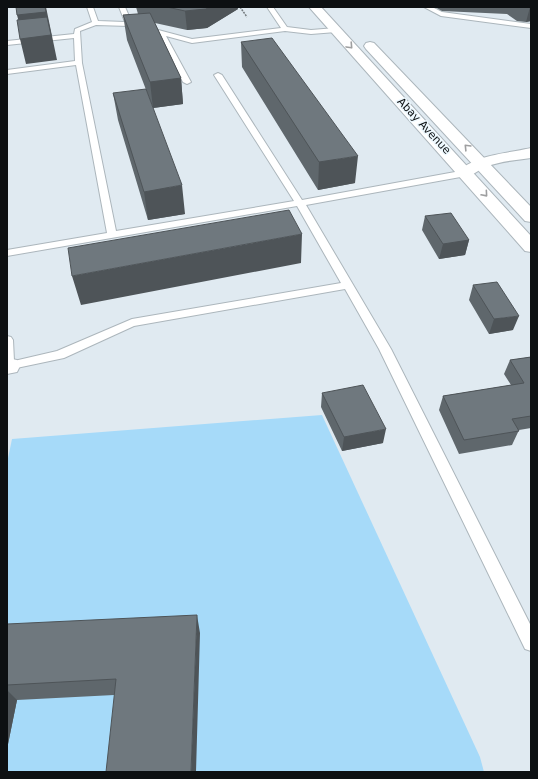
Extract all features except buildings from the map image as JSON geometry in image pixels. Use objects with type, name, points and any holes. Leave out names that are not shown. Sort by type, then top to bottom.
[{"type":"main road","name":"Abay Avenue","points":[[315,7],[531,247]]},
{"type":"main road","name":"Abay Avenue","points":[[361,36],[531,217]]},
{"type":"main road","points":[[466,173],[481,163],[531,153]]},
{"type":"lane","points":[[90,7],[95,24]]},
{"type":"lane","points":[[122,7],[128,24]]},
{"type":"lane","points":[[270,7],[285,29]]},
{"type":"lane","points":[[427,7],[441,14],[531,26]]},
{"type":"lane","points":[[112,235],[79,63],[77,30],[95,24],[128,24],[192,41],[285,29],[311,32],[336,30]]},
{"type":"lane","points":[[162,33],[187,82]]},
{"type":"lane","points":[[7,43],[77,36]]},
{"type":"lane","points":[[7,72],[79,63]]},
{"type":"lane","points":[[218,75],[300,203],[385,349],[531,643]]},
{"type":"lane","points":[[7,253],[466,173]]},
{"type":"lane","points":[[7,340],[8,366],[60,355],[132,323],[348,285]]},
{"type":"shaded area","points":[[322,415],[480,757],[484,772],[7,772],[7,463],[12,439]]}]
